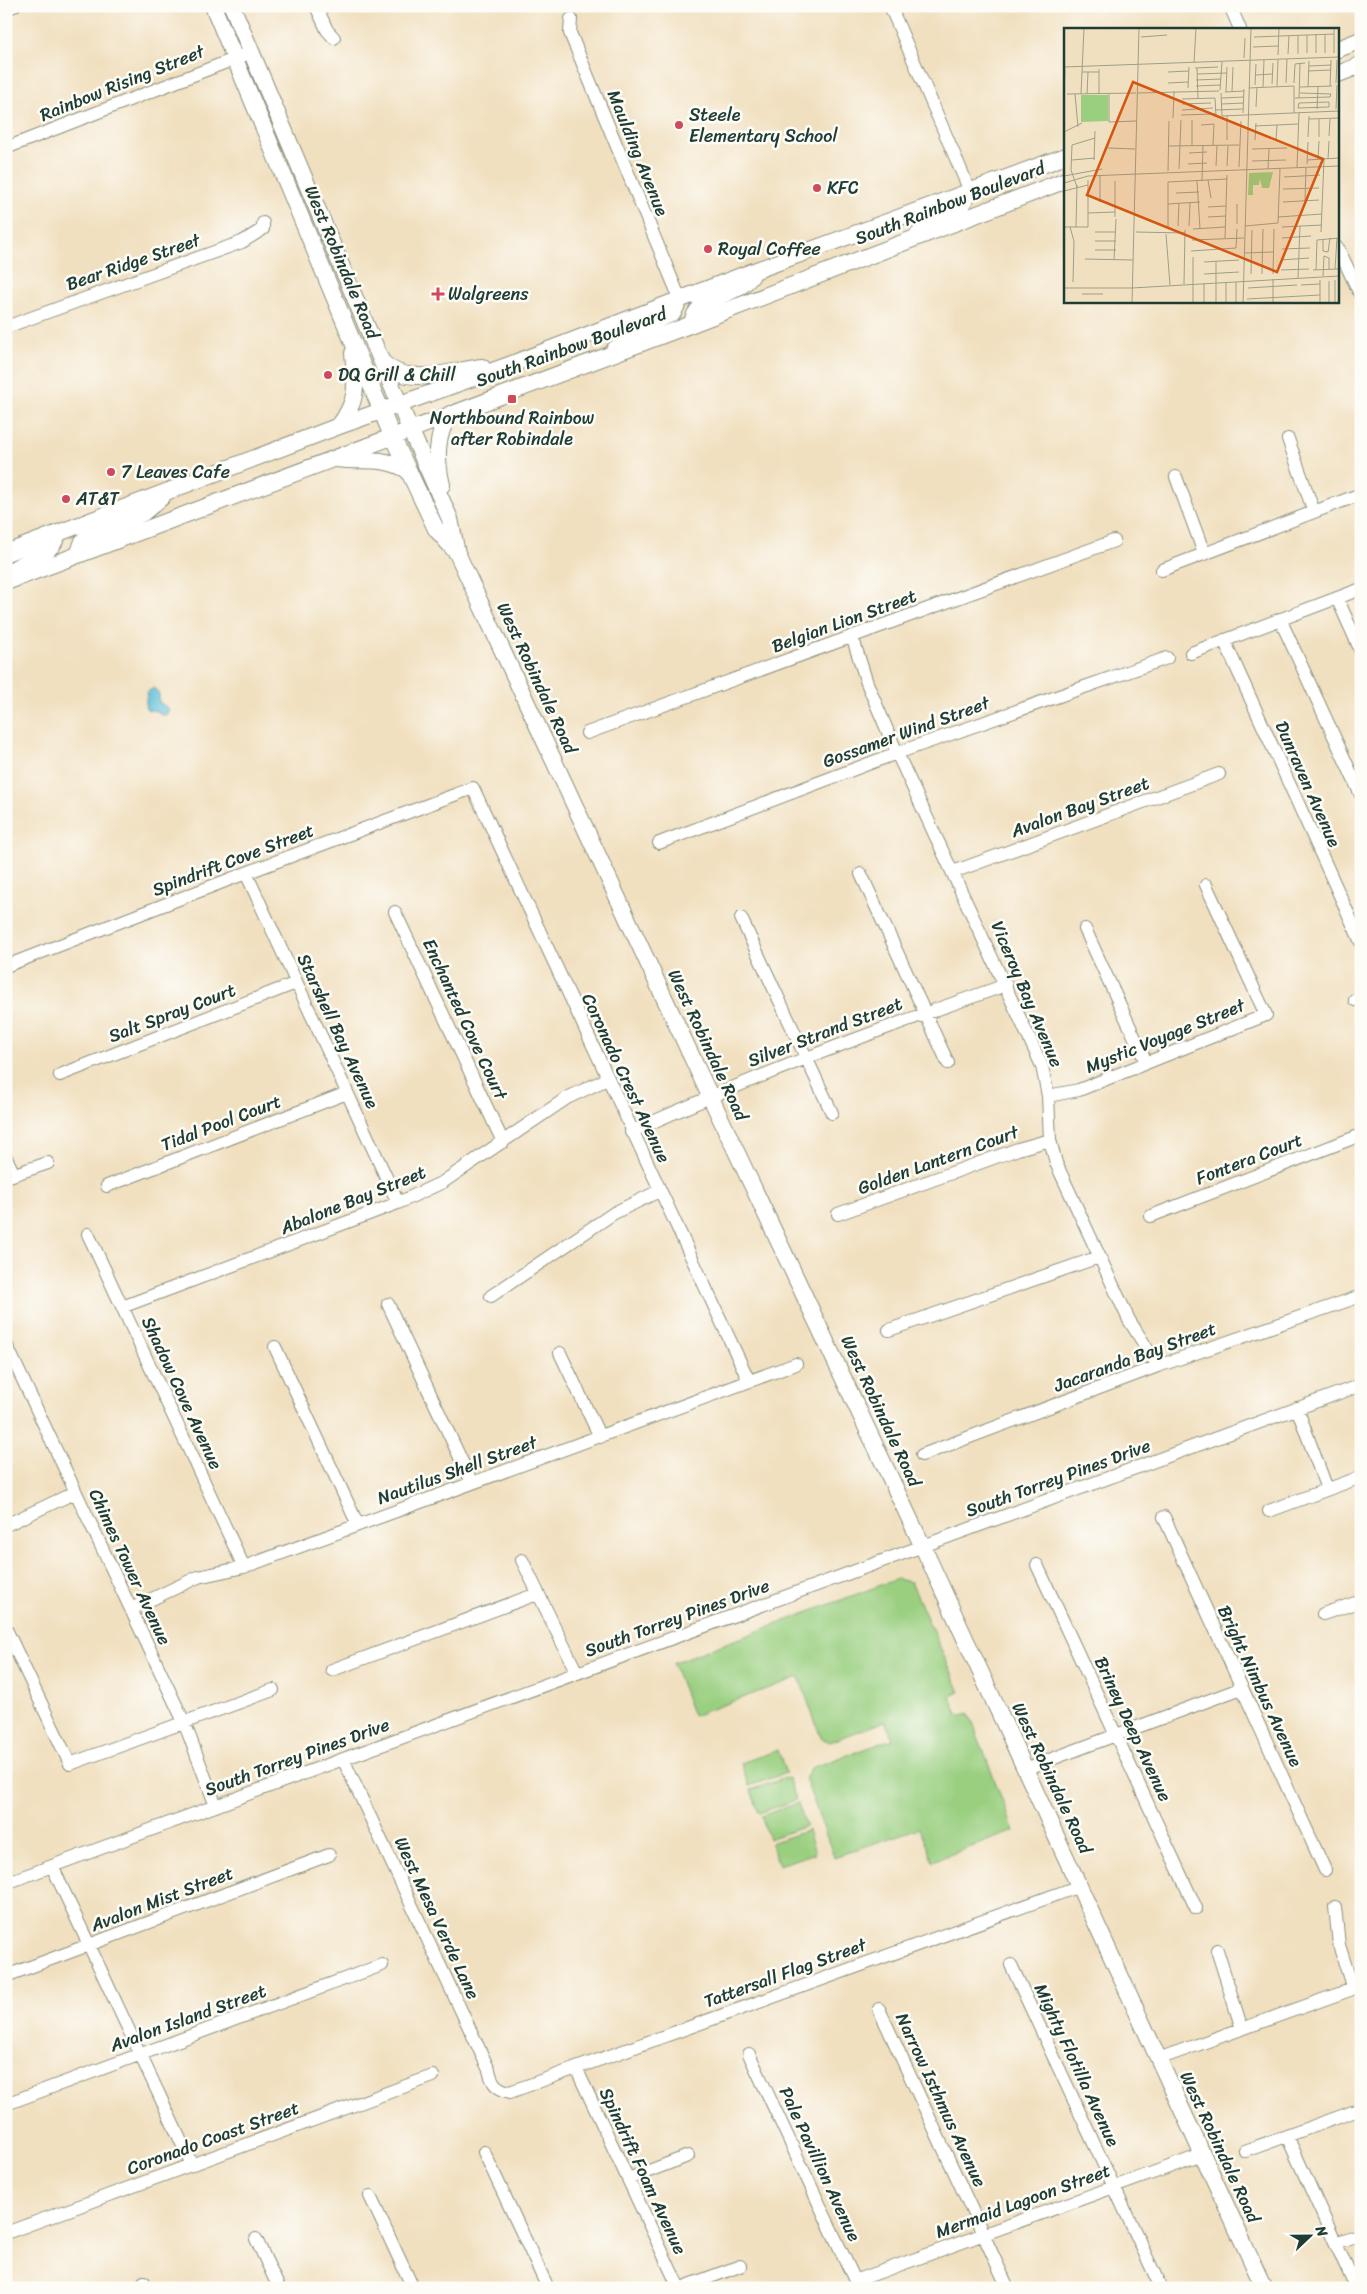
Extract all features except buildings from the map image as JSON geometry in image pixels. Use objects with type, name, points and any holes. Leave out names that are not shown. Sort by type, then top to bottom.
[{"type":"main road","name":"West Robindale Road","points":[[212,6],[352,336],[392,436],[436,529],[458,553]]},
{"type":"main road","name":"West Robindale Road","points":[[232,6],[336,256],[450,518],[458,553],[710,1096],[923,1546],[1264,2288]]},
{"type":"main road","points":[[1340,73],[1361,65]]},
{"type":"main road","name":"South Rainbow Boulevard","points":[[6,553],[339,426],[512,364],[754,271],[1058,159]]},
{"type":"main road","points":[[1000,206],[996,199],[1000,192],[1029,179],[1058,159]]},
{"type":"main road","name":"South Rainbow Boulevard","points":[[6,582],[331,458],[692,324],[1064,181]]},
{"type":"main road","points":[[916,238],[932,218],[961,206],[970,190]]},
{"type":"main road","points":[[297,207],[311,222],[329,256],[336,256]]},
{"type":"main road","points":[[692,324],[695,313],[702,305],[735,291],[746,283],[754,271]]},
{"type":"main road","points":[[611,354],[635,330],[673,313],[680,299]]},
{"type":"main road","points":[[339,426],[351,410],[354,399],[352,336]]},
{"type":"main road","points":[[381,361],[394,372],[414,377],[512,364]]},
{"type":"main road","points":[[450,414],[440,429],[437,452],[439,474],[450,518]]},
{"type":"main road","points":[[331,458],[354,462],[384,460],[409,471]]},
{"type":"main road","points":[[78,555],[83,542],[90,536],[143,514],[169,490]]},
{"type":"main road","points":[[6,574],[17,565],[50,550],[58,534]]},
{"type":"street","points":[[6,9],[14,6]]},
{"type":"street","points":[[316,6],[327,30],[334,38]]},
{"type":"street","points":[[890,6],[970,190]]},
{"type":"street","points":[[1230,6],[1240,28]]},
{"type":"street","name":"Maulding Avenue","points":[[571,19],[570,33],[680,299]]},
{"type":"street","name":"Rainbow Rising Street","points":[[6,148],[234,58],[252,53]]},
{"type":"street","name":"Bear Ridge Street","points":[[6,327],[242,242],[263,229],[264,223]]},
{"type":"street","points":[[1340,252],[1361,296]]},
{"type":"street","points":[[1288,439],[1314,512]]},
{"type":"street","points":[[1176,477],[1204,553]]},
{"type":"street","points":[[1162,570],[1361,494]]},
{"type":"street","name":"Belgian Lion Street","points":[[587,733],[1114,541]]},
{"type":"street","points":[[1191,653],[1361,589]]},
{"type":"street","points":[[1337,598],[1361,651]]},
{"type":"street","points":[[1280,619],[1361,795]]},
{"type":"street","name":"Viceroy Bay Avenue","points":[[852,636],[867,683],[897,752],[1042,1066],[1048,1096],[1050,1140],[1056,1163],[1128,1320],[1158,1366]]},
{"type":"street","name":"Dunraven Avenue","points":[[1224,640],[1361,942]]},
{"type":"street","name":"Gossamer Wind Street","points":[[658,843],[897,752],[1167,658]]},
{"type":"street","name":"Avalon Bay Street","points":[[953,872],[1219,774]]},
{"type":"street","name":"Spindrift Cove Street","points":[[6,966],[473,788]]},
{"type":"street","name":"Coronado Crest Avenue","points":[[473,788],[748,1382]]},
{"type":"street","name":"Starshell Bay Avenue","points":[[246,873],[398,1203]]},
{"type":"street","points":[[861,874],[948,1063]]},
{"type":"street","name":"Mystic Voyage Street","points":[[1048,1096],[1079,1090],[1266,1014],[1206,885]]},
{"type":"street","name":"Enchanted Cove Court","points":[[395,912],[503,1142]]},
{"type":"street","points":[[741,918],[832,1114]]},
{"type":"street","points":[[1085,929],[1146,1062]]},
{"type":"street","name":"Salt Spray Court","points":[[60,1075],[296,983]]},
{"type":"street","name":"Silver Strand Street","points":[[631,1132],[710,1096],[806,1058],[1006,985]]},
{"type":"street","name":"Abalone Bay Street","points":[[122,1307],[398,1203],[443,1182],[567,1098],[607,1079]]},
{"type":"street","name":"Tidal Pool Court","points":[[107,1186],[347,1093]]},
{"type":"street","name":"Fontera Court","points":[[1150,1216],[1361,1135]]},
{"type":"street","name":"Golden Lantern Court","points":[[838,1214],[1018,1149],[1050,1140]]},
{"type":"street","points":[[6,1158],[10,1175],[48,1163]]},
{"type":"street","points":[[491,1296],[614,1213],[659,1191]]},
{"type":"street","name":"Shadow Cove Avenue","points":[[88,1234],[244,1567]]},
{"type":"street","points":[[889,1330],[1099,1257]]},
{"type":"street","name":"Jacaranda Bay Street","points":[[922,1455],[1158,1366],[1361,1296]]},
{"type":"street","points":[[388,1304],[472,1484]]},
{"type":"street","name":"Chimes Tower Avenue","points":[[6,1344],[184,1722],[216,1806]]},
{"type":"street","points":[[275,1347],[358,1525]]},
{"type":"street","points":[[560,1353],[600,1436]]},
{"type":"street","name":"Nautilus Shell Street","points":[[131,1609],[198,1577],[244,1567],[796,1364]]},
{"type":"street","name":"South Torrey Pines Drive","points":[[6,1884],[343,1758],[1361,1385]]},
{"type":"street","points":[[1297,1408],[1327,1489]]},
{"type":"street","points":[[1269,1511],[1361,1477]]},
{"type":"street","points":[[6,1525],[76,1492]]},
{"type":"street","name":"Bright Nimbus Avenue","points":[[1164,1516],[1325,1870]]},
{"type":"street","points":[[522,1560],[577,1673]]},
{"type":"street","name":"Briney Deep Avenue","points":[[1038,1565],[1196,1908]]},
{"type":"street","points":[[332,1670],[537,1594]]},
{"type":"street","points":[[1323,1614],[1361,1601]]},
{"type":"street","points":[[6,1629],[70,1764],[273,1690]]},
{"type":"street","points":[[1025,1769],[1242,1688]]},
{"type":"street","name":"West Mesa Verde Lane","points":[[343,1758],[489,2070],[491,2078],[496,2087],[502,2090]]},
{"type":"street","name":"Avalon Mist Street","points":[[6,1976],[330,1855]]},
{"type":"street","points":[[52,1866],[87,1946],[192,2165]]},
{"type":"street","name":"Tattersall Flag Street","points":[[502,2090],[510,2092],[1080,1886]]},
{"type":"street","points":[[1158,2059],[1357,1987],[1339,1945],[1335,1907]]},
{"type":"street","points":[[1217,1950],[1242,2029]]},
{"type":"street","name":"Avalon Island Street","points":[[6,2104],[382,1965]]},
{"type":"street","name":"Mighty Flotilla Avenue","points":[[1011,1965],[1161,2288]]},
{"type":"street","name":"Narrow Isthmus Avenue","points":[[879,2010],[1008,2288]]},
{"type":"street","name":"Pale Pavillion Avenue","points":[[749,2054],[857,2284]]},
{"type":"street","name":"Spindrift Foam Avenue","points":[[576,2068],[680,2288]]},
{"type":"street","name":"Coronado Coast Street","points":[[6,2233],[433,2076]]},
{"type":"street","points":[[1245,2151],[1361,2108]]},
{"type":"street","points":[[1287,2136],[1356,2288]]},
{"type":"street","points":[[484,2152],[548,2288]]},
{"type":"street","name":"Mermaid Lagoon Street","points":[[857,2284],[984,2234],[1202,2155]]},
{"type":"street","points":[[628,2179],[688,2156]]},
{"type":"street","points":[[370,2196],[413,2288]]},
{"type":"street","points":[[1336,2243],[1361,2234]]},
{"type":"street","points":[[256,2239],[279,2288]]},
{"type":"street","points":[[680,2288],[740,2266]]},
{"type":"green space","points":[[897,1579],[911,1582],[960,1692],[950,1696],[959,1716],[969,1713],[1014,1831],[933,1861],[919,1828],[834,1857],[805,1778],[811,1768],[893,1739],[885,1721],[830,1742],[821,1738],[799,1677],[693,1716],[673,1663]]},
{"type":"green space","points":[[778,1750],[786,1773],[749,1786],[741,1763]]},
{"type":"green space","points":[[788,1777],[796,1800],[759,1813],[751,1790]]},
{"type":"green space","points":[[798,1803],[806,1826],[769,1839],[761,1816]]},
{"type":"green space","points":[[808,1830],[815,1853],[779,1865],[771,1843]]},
{"type":"water","points":[[154,688],[159,693],[159,702],[169,709],[168,713],[163,716],[157,711],[148,710],[145,707],[147,692]]},
{"type":"place","name":"Steele Elementary School","points":[[679,125]]},
{"type":"place","name":"KFC","points":[[817,188]]},
{"type":"place","name":"Royal Coffee","points":[[708,249]]},
{"type":"place","name":"Walgreens","points":[[438,294]]},
{"type":"place","name":"DQ Grill & Chill","points":[[328,375]]},
{"type":"place","name":"Northbound Rainbow after Robindale","points":[[512,399]]},
{"type":"place","name":"7 Leaves Cafe","points":[[111,472]]},
{"type":"place","name":"AT&T","points":[[66,499]]}]
